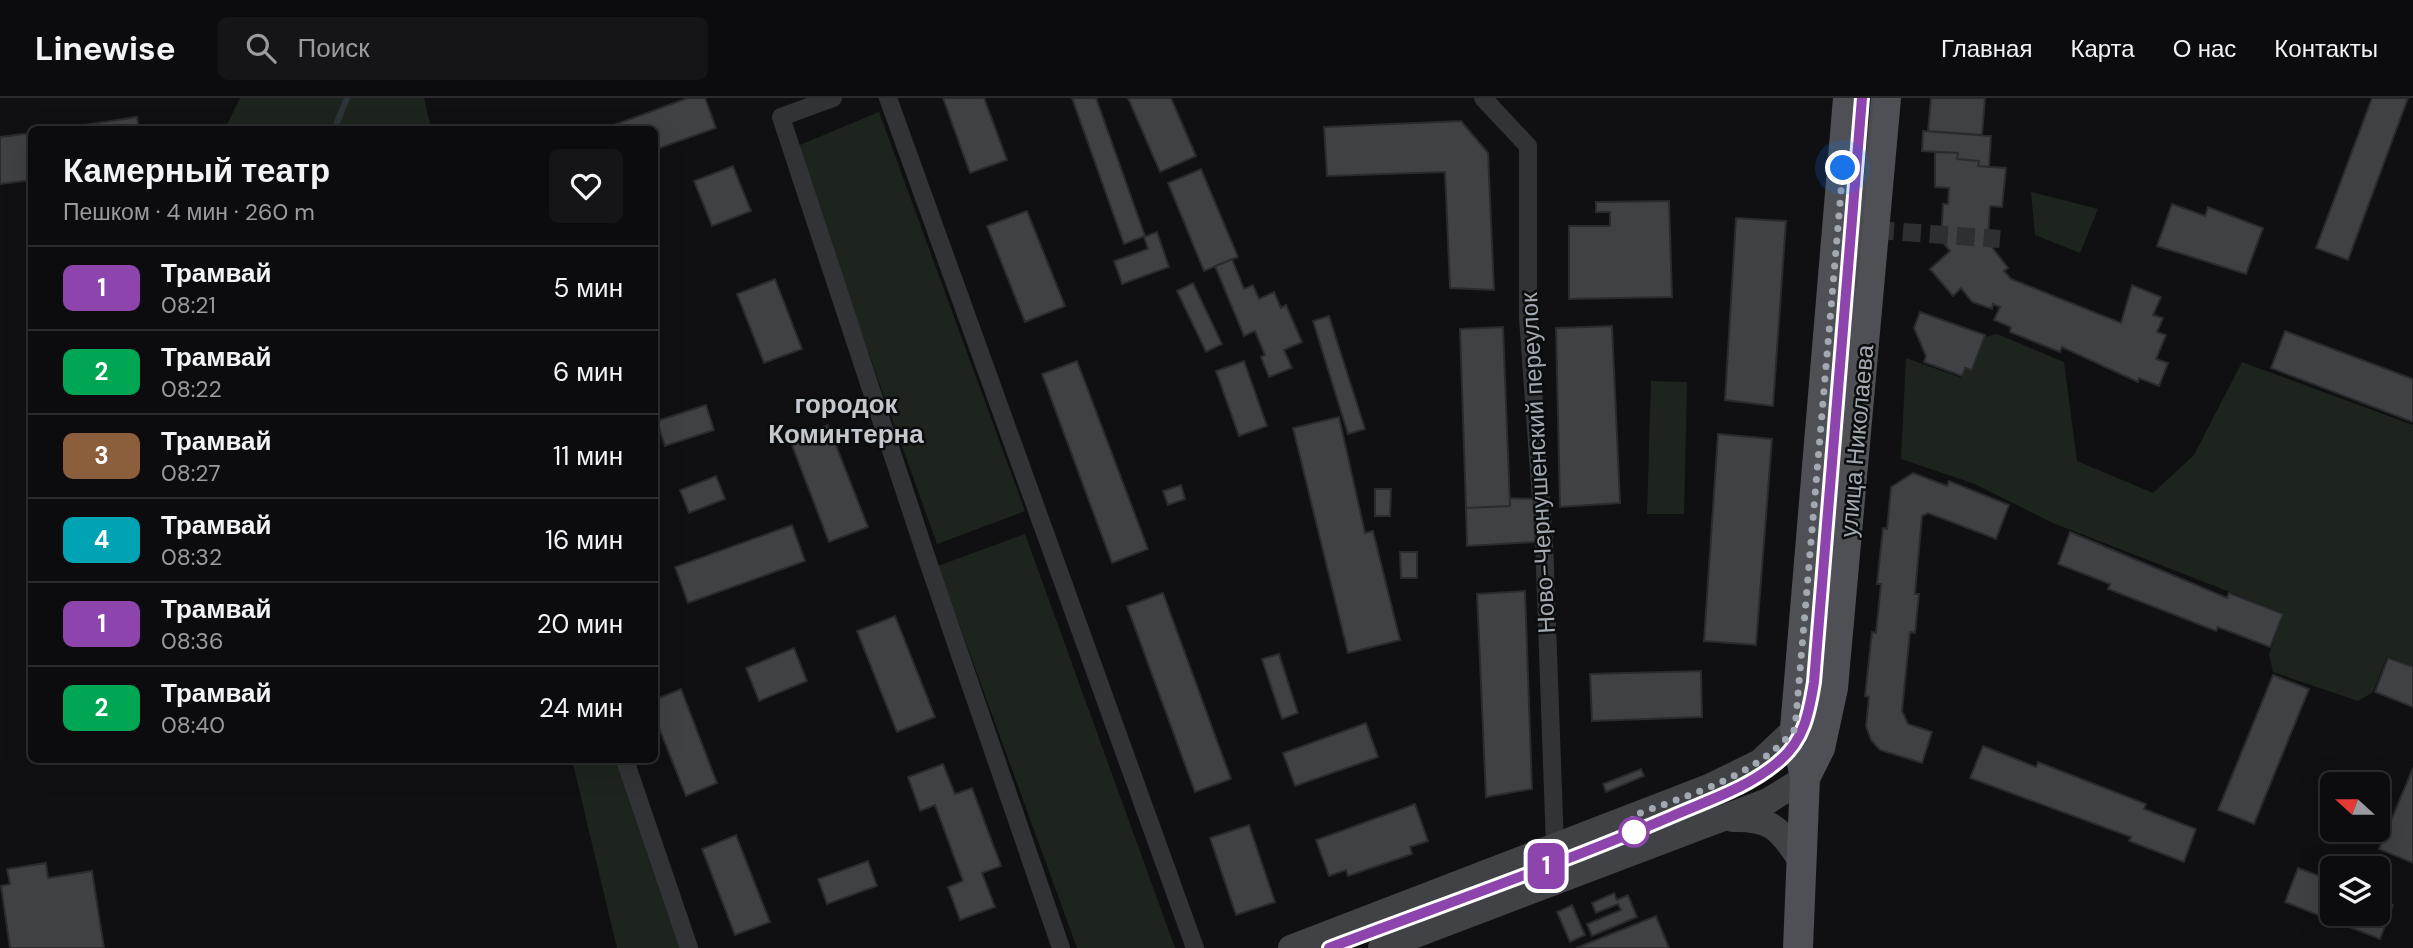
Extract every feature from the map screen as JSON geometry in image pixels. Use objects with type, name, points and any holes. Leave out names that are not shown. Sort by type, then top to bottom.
[{"type":"main road","name":"улица Николаева","points":[[1798,948],[1803,863],[1794,786],[1795,729],[1848,98]]},
{"type":"main road","name":"улица Николаева","points":[[1794,786],[1819,748],[1833,688],[1886,98]]},
{"type":"main road","points":[[1291,948],[1709,787],[1760,762],[1795,729]]},
{"type":"main road","points":[[1381,948],[1721,820],[1794,786],[1760,762]]},
{"type":"main road","points":[[1721,820],[1766,821],[1785,837],[1803,863]]},
{"type":"street","points":[[833,98],[781,117],[922,543],[1061,948]]},
{"type":"street","points":[[888,98],[1195,948]]},
{"type":"street","name":"Ново-Чернушенский переулок","points":[[1483,98],[1528,146],[1528,318],[1544,541],[1555,846]]},
{"type":"street","points":[[1841,191],[1862,219],[1875,230]]},
{"type":"street","points":[[626,763],[690,948]]},
{"type":"shaded area","points":[[240,98],[424,98],[430,124],[423,126],[226,126]]},
{"type":"shaded area","points":[[879,112],[1025,511],[937,544],[795,147]]},
{"type":"shaded area","points":[[2031,192],[2098,209],[2080,253],[2035,235]]},
{"type":"shaded area","points":[[1997,334],[2064,362],[2077,461],[2153,493],[2194,455],[2242,362],[2413,425],[2413,666],[2387,656],[2373,692],[2358,701],[2273,672],[2269,654],[2284,613],[2053,523],[1975,484],[1901,459],[1906,358],[1962,378],[1965,369],[1973,371],[1985,337]]},
{"type":"shaded area","points":[[1651,381],[1687,382],[1684,514],[1647,514]]},
{"type":"shaded area","points":[[1025,534],[1175,948],[1077,948],[938,566]]},
{"type":"shaded area","points":[[573,763],[621,763],[682,948],[617,948]]},
{"type":"building","points":[[688,98],[705,98],[716,128],[658,149],[658,126],[611,126]]},
{"type":"building","points":[[943,98],[984,98],[1007,160],[970,173]]},
{"type":"building","points":[[1072,98],[1096,98],[1145,236],[1124,244]]},
{"type":"building","points":[[1128,98],[1171,98],[1196,156],[1160,172]]},
{"type":"building","points":[[1931,98],[1985,98],[1982,135],[1928,131]]},
{"type":"building","points":[[2372,98],[2408,98],[2348,260],[2316,248]]},
{"type":"building","points":[[137,117],[138,126],[78,126]]},
{"type":"building","points":[[1461,121],[1488,153],[1494,290],[1450,288],[1445,172],[1327,176],[1324,127]]},
{"type":"building","points":[[1923,131],[1991,136],[1989,167],[1978,166],[1979,161],[1957,159],[1958,153],[1922,151]]},
{"type":"building","points":[[28,134],[28,180],[0,184],[0,137]]},
{"type":"building","points":[[1935,152],[1958,153],[1957,159],[1979,161],[1978,166],[2006,168],[2002,207],[1990,206],[1988,242],[2008,268],[2004,271],[2011,279],[2121,323],[2132,285],[2161,297],[2153,315],[2163,318],[2157,332],[2166,335],[2156,359],[2168,363],[2159,386],[2139,378],[2138,382],[2062,347],[2060,352],[2010,332],[2011,327],[1994,320],[2000,307],[1993,304],[1992,309],[1972,302],[1961,288],[1953,296],[1930,269],[1950,251],[1941,240],[1943,204],[1948,204],[1949,188],[1935,187]]},
{"type":"building","points":[[733,166],[751,211],[712,226],[694,181]]},
{"type":"building","points":[[1201,169],[1238,257],[1204,271],[1168,183]]},
{"type":"building","points":[[1669,201],[1672,297],[1569,299],[1569,226],[1610,226],[1610,212],[1596,212],[1596,202]]},
{"type":"building","points":[[2172,204],[2205,216],[2208,207],[2263,228],[2246,274],[2157,246]]},
{"type":"building","points":[[1027,211],[1065,306],[1025,322],[987,226]]},
{"type":"building","points":[[1736,218],[1786,221],[1773,406],[1725,400]]},
{"type":"building","points":[[1157,232],[1169,267],[1122,284],[1114,261],[1148,249],[1144,237]]},
{"type":"building","points":[[1232,259],[1244,289],[1253,285],[1259,299],[1274,292],[1281,308],[1286,305],[1302,342],[1284,350],[1292,368],[1269,377],[1261,357],[1265,355],[1255,331],[1244,336],[1215,266]]},
{"type":"building","points":[[775,279],[802,349],[764,363],[737,294]]},
{"type":"building","points":[[1193,283],[1222,344],[1206,352],[1177,291]]},
{"type":"building","points":[[1920,312],[1985,335],[1972,370],[1965,368],[1962,376],[1924,362],[1926,356],[1914,328]]},
{"type":"building","points":[[1329,316],[1365,429],[1348,434],[1313,321]]},
{"type":"building","points":[[1612,326],[1620,503],[1560,507],[1556,328]]},
{"type":"building","points":[[1503,327],[1510,506],[1466,508],[1460,329]]},
{"type":"building","points":[[2285,331],[2413,379],[2413,422],[2271,368]]},
{"type":"building","points":[[1077,361],[1148,549],[1112,563],[1042,374]]},
{"type":"building","points":[[1244,361],[1267,426],[1239,436],[1216,371]]},
{"type":"building","points":[[706,405],[714,430],[665,446],[658,421]]},
{"type":"building","points":[[1339,417],[1365,533],[1373,531],[1400,640],[1348,653],[1293,428]]},
{"type":"building","points":[[828,425],[868,527],[829,542],[790,440]]},
{"type":"building","points":[[1718,434],[1772,439],[1756,645],[1704,641]]},
{"type":"building","points":[[1913,473],[1947,486],[1949,481],[2009,505],[1996,539],[1928,513],[1922,516],[1915,594],[1919,594],[1915,633],[1910,632],[1902,711],[1908,724],[1932,732],[1922,763],[1880,750],[1871,740],[1866,726],[1869,697],[1865,696],[1872,632],[1876,633],[1881,584],[1877,584],[1891,487]]},
{"type":"building","points":[[716,476],[725,499],[689,513],[680,490]]},
{"type":"building","points":[[1181,485],[1185,499],[1168,505],[1163,491]]},
{"type":"building","points":[[1375,489],[1391,489],[1390,516],[1375,516]]},
{"type":"building","points":[[1510,498],[1534,499],[1535,542],[1467,546],[1466,508],[1510,506]]},
{"type":"building","points":[[792,525],[805,561],[688,603],[675,567]]},
{"type":"building","points":[[2070,532],[2227,598],[2229,593],[2283,614],[2270,647],[2218,627],[2216,631],[2108,589],[2110,584],[2058,564]]},
{"type":"building","points":[[1400,552],[1417,552],[1417,578],[1401,578]]},
{"type":"building","points":[[1525,591],[1532,789],[1486,797],[1477,594]]},
{"type":"building","points":[[1163,593],[1231,779],[1195,792],[1127,606]]},
{"type":"building","points":[[895,616],[935,717],[897,732],[857,631]]},
{"type":"building","points":[[794,648],[807,681],[759,701],[746,668]]},
{"type":"building","points":[[1279,654],[1298,713],[1282,719],[1262,659]]},
{"type":"building","points":[[2388,658],[2413,667],[2413,707],[2375,692]]},
{"type":"building","points":[[1701,671],[1702,717],[1592,721],[1590,674]]},
{"type":"building","points":[[2273,675],[2309,689],[2254,824],[2218,810]]},
{"type":"building","points":[[681,689],[717,783],[686,796],[658,725],[658,698]]},
{"type":"building","points":[[1366,723],[1378,757],[1295,786],[1283,753]]},
{"type":"building","points":[[1983,746],[2036,767],[2038,762],[2146,804],[2144,809],[2196,829],[2184,862],[2129,841],[2131,837],[1970,778]]},
{"type":"building","points":[[943,764],[955,794],[972,788],[1001,866],[982,873],[995,907],[960,920],[948,887],[963,881],[935,805],[920,811],[908,777]]},
{"type":"building","points":[[2413,768],[2413,863],[2379,849],[2382,842],[2390,842],[2390,823]]},
{"type":"building","points":[[1641,769],[1644,776],[1606,792],[1603,784]]},
{"type":"building","points":[[1415,804],[1428,841],[1410,847],[1412,854],[1348,876],[1346,870],[1329,876],[1316,840]]},
{"type":"building","points":[[1249,825],[1275,902],[1236,915],[1210,838]]},
{"type":"building","points":[[736,835],[770,922],[735,935],[702,849]]},
{"type":"building","points":[[868,861],[877,886],[827,904],[818,879]]},
{"type":"building","points":[[46,863],[48,878],[92,871],[104,948],[10,948],[1,886],[10,884],[7,869]]},
{"type":"building","points":[[2298,868],[2320,876],[2320,916],[2285,902]]},
{"type":"building","points":[[1614,893],[1617,900],[1628,895],[1637,917],[1592,936],[1587,924],[1621,910],[1618,904],[1596,913],[1592,903]]},
{"type":"building","points":[[1572,905],[1585,935],[1570,942],[1557,912]]},
{"type":"building","points":[[1656,916],[1669,948],[1576,948]]},
{"type":"building","points":[[2347,926],[2385,926],[2380,939]]},
{"type":"waterway","points":[[336,126],[347,98]]},
{"type":"tunnel","points":[[1876,230],[2000,239]]},
{"type":"tram line","points":[[1329,948],[1582,853],[1724,794],[1766,772],[1794,745],[1804,726],[1813,682],[1862,98]]},
{"type":"tram line","name":"1","points":[[1329,948],[1631,833],[1743,785],[1781,760],[1800,735],[1809,718],[1814,682],[1862,98]]},
{"type":"tram line","points":[[1856,289],[1873,98]]},
{"type":"district","name":"городок Коминтерна","points":[[846,419]]},
{"type":"route","points":[[1634,832],[1632,816],[1709,787],[1760,762],[1775,751],[1795,729],[1843,168]]}]
